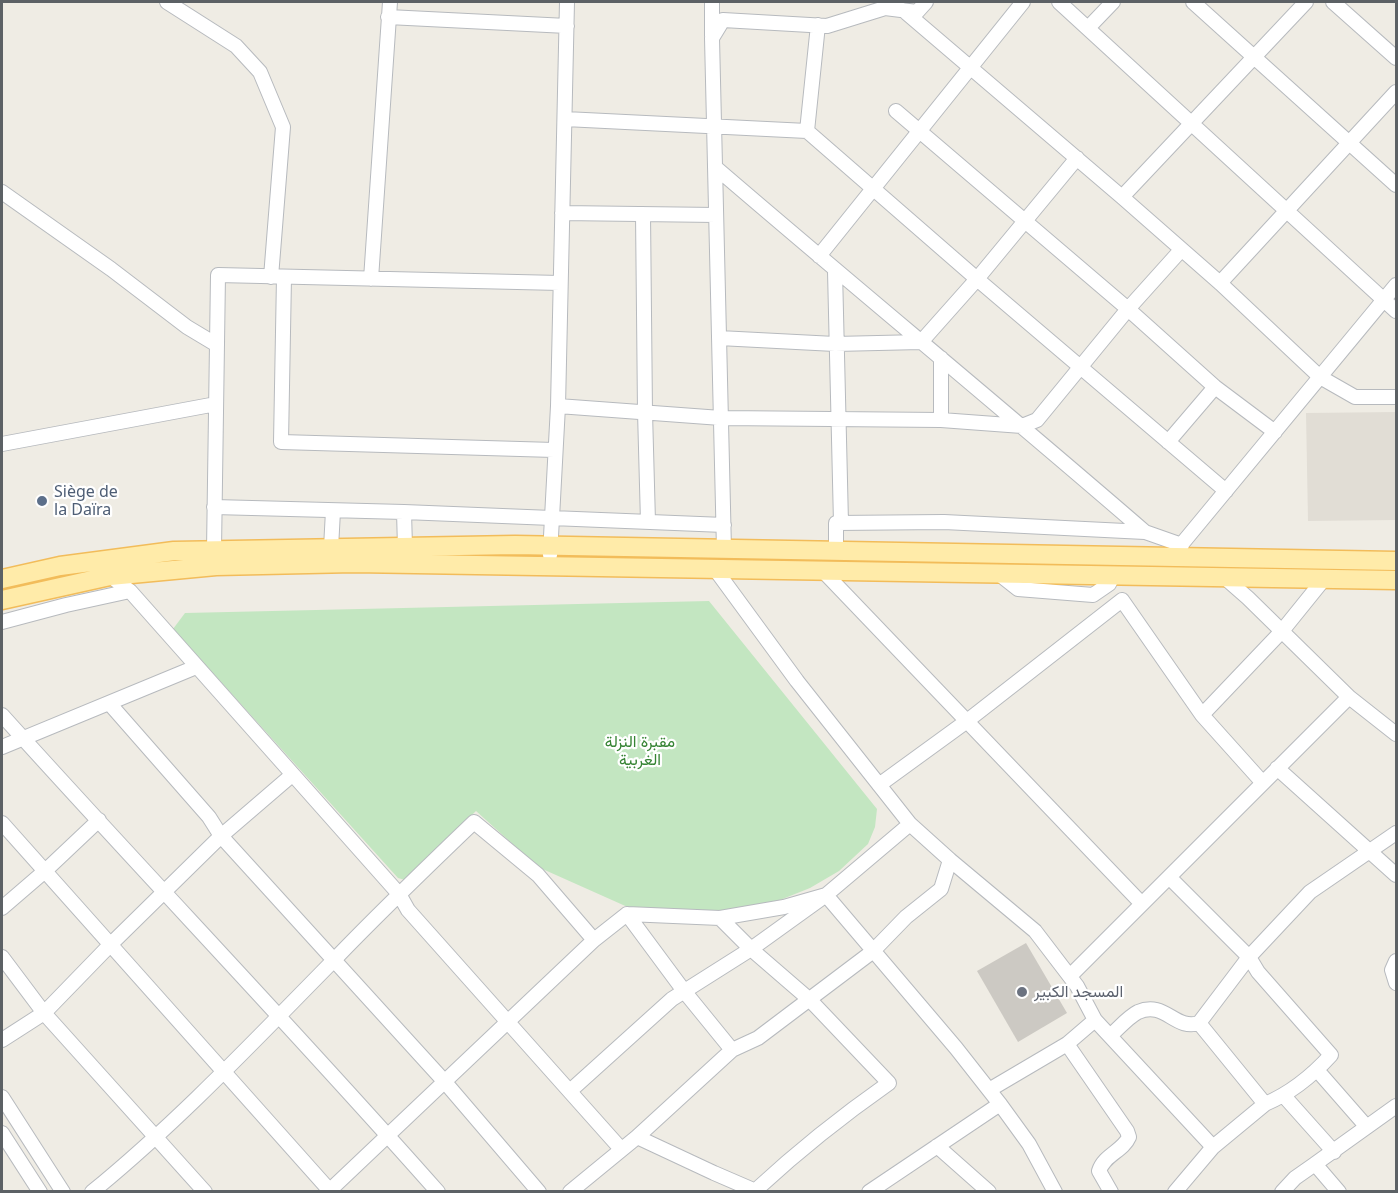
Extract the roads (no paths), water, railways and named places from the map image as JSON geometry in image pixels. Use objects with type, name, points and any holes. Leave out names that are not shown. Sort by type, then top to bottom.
[{"type":"main road","points":[[2,579],[60,566],[174,551],[405,547],[550,546],[836,552],[1176,551],[1396,561]]},
{"type":"main road","points":[[2,600],[110,576],[216,566],[354,563],[999,574],[1111,580],[1224,577],[1396,580]]},
{"type":"street","points":[[167,2],[236,46],[260,72],[283,128],[278,277],[281,442],[554,450]]},
{"type":"street","points":[[371,279],[390,2]]},
{"type":"street","points":[[550,566],[558,406],[567,2]]},
{"type":"street","points":[[712,2],[724,550]]},
{"type":"street","points":[[712,38],[723,20],[827,26],[885,8],[917,12],[926,2]]},
{"type":"street","points":[[819,256],[1023,2]]},
{"type":"street","points":[[1059,2],[1192,121],[1396,311]]},
{"type":"street","points":[[1088,28],[1113,2]]},
{"type":"street","points":[[1193,2],[1396,185]]},
{"type":"street","points":[[1122,197],[1306,2]]},
{"type":"street","points":[[1333,2],[1396,58]]},
{"type":"street","points":[[903,10],[1122,197],[1320,377],[1355,398],[1396,398]]},
{"type":"street","points":[[388,17],[567,26]]},
{"type":"street","points":[[807,130],[818,25]]},
{"type":"street","points":[[1220,284],[1396,92]]},
{"type":"street","points":[[896,111],[1128,309],[1215,387],[1275,432]]},
{"type":"street","points":[[565,119],[807,130],[1080,368],[1226,490]]},
{"type":"street","points":[[719,338],[835,344],[921,342],[977,279],[1077,158]]},
{"type":"street","points":[[715,167],[1145,532],[1176,551],[1396,285]]},
{"type":"street","points":[[2,192],[111,269],[187,327],[217,345]]},
{"type":"street","points":[[562,213],[716,215]]},
{"type":"street","points":[[643,214],[648,522]]},
{"type":"street","points":[[558,406],[721,418],[941,420],[1022,426],[1037,420],[1128,309],[1181,250]]},
{"type":"street","points":[[835,271],[841,523]]},
{"type":"street","points":[[214,550],[218,275],[560,283]]},
{"type":"street","points":[[941,358],[941,420]]},
{"type":"street","points":[[1168,442],[1215,387]]},
{"type":"street","points":[[2,444],[216,404]]},
{"type":"street","points":[[214,507],[724,525]]},
{"type":"street","points":[[331,548],[333,512]]},
{"type":"street","points":[[404,512],[405,547]]},
{"type":"street","points":[[836,552],[836,523],[944,522],[1145,532]]},
{"type":"street","points":[[60,566],[66,605]]},
{"type":"street","points":[[715,569],[797,681],[909,824],[1035,931],[1077,986],[1095,1020],[1213,1147]]},
{"type":"street","points":[[823,571],[1142,904]]},
{"type":"street","points":[[110,576],[130,591],[399,894],[408,910],[621,1149]]},
{"type":"street","points":[[1224,577],[1282,630],[1349,697],[1396,734]]},
{"type":"street","points":[[1202,715],[1282,630],[1324,579]]},
{"type":"street","points":[[1111,580],[1122,600],[1202,715],[1263,783]]},
{"type":"street","points":[[2,622],[130,591]]},
{"type":"street","points":[[879,785],[967,721],[1122,600]]},
{"type":"street","points":[[2,747],[196,667]]},
{"type":"street","points":[[1070,976],[1349,697]]},
{"type":"street","points":[[109,703],[209,817],[221,836],[444,1081],[538,1191]]},
{"type":"street","points":[[2,715],[438,1191]]},
{"type":"street","points":[[1277,768],[1396,875]]},
{"type":"street","points":[[2,1040],[44,1013],[221,836],[292,775]]},
{"type":"street","points":[[2,908],[99,820]]},
{"type":"street","points":[[92,1191],[155,1138],[474,822],[538,875],[594,939]]},
{"type":"street","points":[[2,823],[329,1191],[594,939],[627,914],[720,918],[784,906],[826,895]]},
{"type":"street","points":[[570,1091],[672,999],[752,949],[826,895],[909,824]]},
{"type":"street","points":[[1110,1036],[1137,1012],[1152,1008],[1165,1012],[1181,1023],[1191,1025],[1199,1023],[1249,957],[1310,892],[1396,833]]},
{"type":"street","points":[[570,1191],[637,1137],[732,1050],[758,1038],[872,952],[906,917],[940,889],[950,860]]},
{"type":"street","points":[[1169,877],[1249,957],[1258,972],[1331,1055],[1317,1070],[1284,1096],[1265,1104],[1213,1147],[1175,1191]]},
{"type":"street","points":[[826,895],[1000,1104],[1029,1144],[1051,1190]]},
{"type":"street","points":[[627,914],[684,991],[732,1050]]},
{"type":"street","points":[[637,1137],[757,1191],[798,1151],[844,1114],[889,1083],[810,1000],[720,918]]},
{"type":"street","points":[[2,957],[44,1013],[205,1191]]},
{"type":"street","points":[[1396,961],[1392,970],[1396,983]]},
{"type":"street","points":[[989,1090],[1067,1044],[1095,1020]]},
{"type":"street","points":[[1199,1023],[1265,1104]]},
{"type":"street","points":[[1067,1044],[1129,1137],[1127,1142],[1101,1165],[1099,1171],[1111,1191]]},
{"type":"street","points":[[1317,1070],[1366,1126]]},
{"type":"street","points":[[1284,1096],[1334,1152]]},
{"type":"street","points":[[2,1097],[63,1191]]},
{"type":"street","points":[[869,1191],[1000,1104]]},
{"type":"street","points":[[1282,1191],[1295,1178],[1396,1106]]},
{"type":"street","points":[[1384,1116],[1396,1125]]},
{"type":"street","points":[[2,1133],[40,1191]]},
{"type":"street","points":[[937,1146],[989,1191]]},
{"type":"street","points":[[1315,1164],[1340,1191]]},
{"type":"place","name":"Siège de la Daïra","points":[[42,501]]},
{"type":"place","name":"المسجد الكبير","points":[[1022,992]]},
{"type":"park label","name":"مقبرة النزلة الغربية","points":[[640,751]]}]
